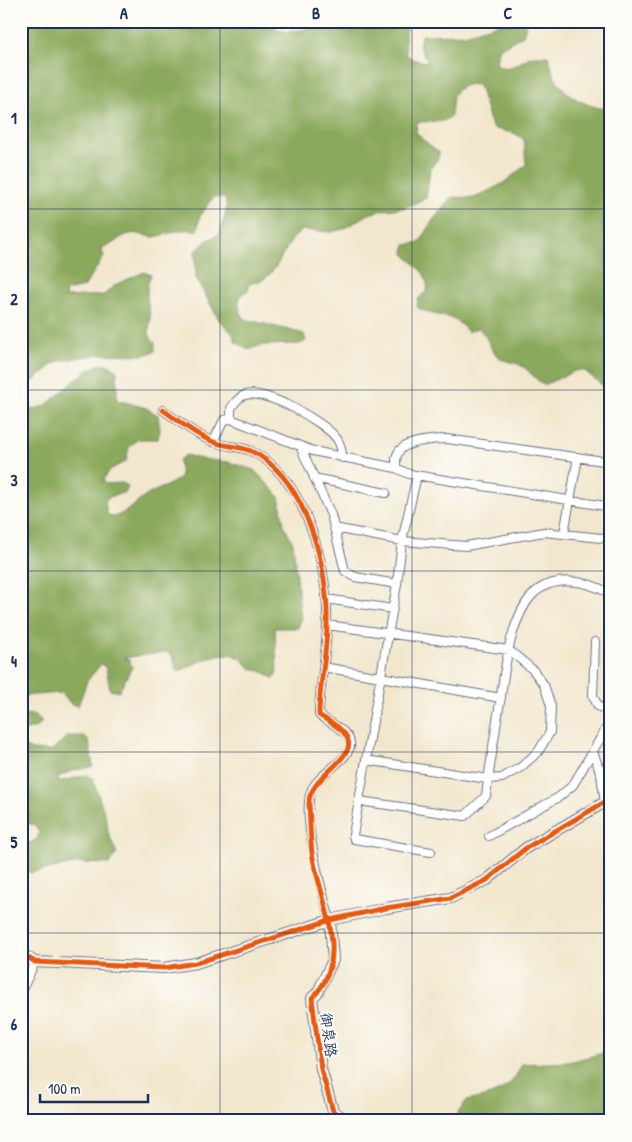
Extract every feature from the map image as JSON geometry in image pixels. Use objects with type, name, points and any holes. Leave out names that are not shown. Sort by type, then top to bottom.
[{"type":"street","points":[[231,419],[231,408],[243,396],[250,394],[271,399],[296,409],[337,439],[342,450],[342,458]]},
{"type":"street","points":[[163,410],[202,437],[213,442],[251,451],[276,469],[308,519],[326,588],[327,625],[319,715],[340,729],[349,740],[350,746],[346,754],[312,788],[308,800],[312,853],[330,920]]},
{"type":"street","points":[[213,442],[224,420],[231,419],[300,446],[342,458],[396,468],[417,476],[611,507]]},
{"type":"street","points":[[396,468],[396,455],[401,449],[430,439],[447,439],[611,462]]},
{"type":"street","points":[[300,446],[331,515],[345,571],[355,577],[397,584]]},
{"type":"street","points":[[564,533],[578,457]]},
{"type":"street","points":[[417,476],[402,541],[393,609],[354,839],[431,852]]},
{"type":"street","points":[[314,478],[386,493]]},
{"type":"street","points":[[334,528],[402,541],[466,546],[544,532],[611,538]]},
{"type":"street","points":[[359,801],[464,816],[486,796],[509,650],[526,602],[547,586],[570,580],[595,585],[611,594]]},
{"type":"street","points":[[326,598],[393,609]]},
{"type":"street","points":[[327,625],[388,635],[509,650],[533,670],[544,685],[551,706],[550,732],[538,752],[521,767],[502,778],[488,779],[366,760]]},
{"type":"street","points":[[595,642],[593,696],[598,706],[611,713]]},
{"type":"street","points":[[323,666],[501,698]]},
{"type":"street","points":[[489,836],[559,797],[573,785],[611,720]]},
{"type":"street","points":[[21,953],[35,962],[164,968],[196,963],[330,920],[386,908],[451,898],[487,880],[526,848],[608,802],[593,751]]},
{"type":"street","points":[[601,775],[611,759]]},
{"type":"street","name":"御泉路","points":[[330,920],[333,960],[318,992],[312,998],[321,1069],[333,1112],[348,1121]]},
{"type":"street","points":[[21,992],[35,962]]},
{"type":"green space","points":[[21,21],[267,21],[279,30],[287,32],[353,21],[409,21],[405,33],[406,54],[412,59],[429,63],[420,47],[422,35],[464,34],[506,22],[522,21],[526,26],[523,35],[499,49],[496,63],[500,66],[508,67],[530,57],[548,56],[558,82],[571,95],[594,107],[611,109],[611,381],[603,386],[585,371],[577,370],[544,385],[524,367],[498,357],[484,334],[478,328],[468,332],[455,320],[432,314],[417,307],[418,299],[427,291],[427,285],[421,270],[404,254],[405,245],[420,242],[433,220],[452,197],[474,198],[502,184],[526,165],[524,140],[513,133],[492,127],[479,86],[472,84],[462,87],[453,95],[451,116],[444,121],[417,122],[416,132],[439,152],[438,159],[430,169],[426,198],[404,208],[382,210],[369,214],[343,229],[331,232],[302,230],[291,241],[270,274],[263,280],[249,284],[248,290],[239,299],[240,311],[245,319],[304,334],[306,341],[300,344],[263,345],[249,349],[235,342],[233,334],[219,320],[196,278],[195,252],[206,241],[219,234],[225,216],[225,198],[214,197],[200,216],[197,231],[180,230],[154,237],[136,234],[126,235],[109,246],[101,248],[104,256],[84,287],[66,291],[65,297],[104,295],[115,285],[144,272],[151,275],[147,296],[150,316],[149,333],[155,343],[155,351],[144,355],[100,354],[59,361],[50,366],[45,373],[39,375],[26,390],[21,392]]},
{"type":"green space","points":[[107,364],[117,371],[117,400],[146,408],[158,415],[160,430],[158,439],[138,439],[129,447],[126,461],[110,470],[103,480],[107,484],[123,483],[128,486],[126,492],[109,497],[105,501],[107,514],[113,517],[118,515],[149,494],[177,480],[181,477],[179,460],[186,455],[228,462],[254,470],[279,496],[284,525],[293,543],[301,619],[298,628],[275,628],[277,673],[273,679],[267,674],[252,669],[240,658],[225,654],[208,658],[177,672],[173,657],[167,652],[123,658],[129,660],[132,667],[119,691],[110,690],[106,668],[101,664],[87,681],[78,706],[71,704],[62,693],[21,696],[21,412],[45,406],[85,372],[98,365]]},
{"type":"green space","points":[[27,714],[35,716],[42,722],[37,727],[21,732],[21,716]]},
{"type":"green space","points":[[68,736],[84,736],[89,740],[93,767],[74,770],[58,777],[58,782],[87,775],[93,779],[107,821],[108,832],[117,854],[109,864],[79,863],[30,873],[21,860],[21,847],[37,839],[39,832],[35,825],[21,821],[21,745],[32,750],[51,751]]},
{"type":"green space","points":[[603,1053],[611,1053],[611,1121],[453,1121],[466,1101],[485,1097],[500,1091],[512,1081],[522,1064],[569,1062]]},
{"type":"cycle path","points":[[163,410],[207,439],[219,444],[251,451],[270,464],[286,481],[300,503],[318,552],[327,602],[326,647],[319,715],[341,730],[348,739],[348,748],[343,757],[317,783],[311,793],[309,804],[312,853],[326,909],[332,947],[330,965],[324,982],[312,998],[321,1069],[333,1111],[348,1121]]},
{"type":"cycle path","points":[[21,953],[35,962],[164,968],[196,963],[330,920],[386,908],[451,898],[487,880],[526,848],[605,802],[611,802]]}]
